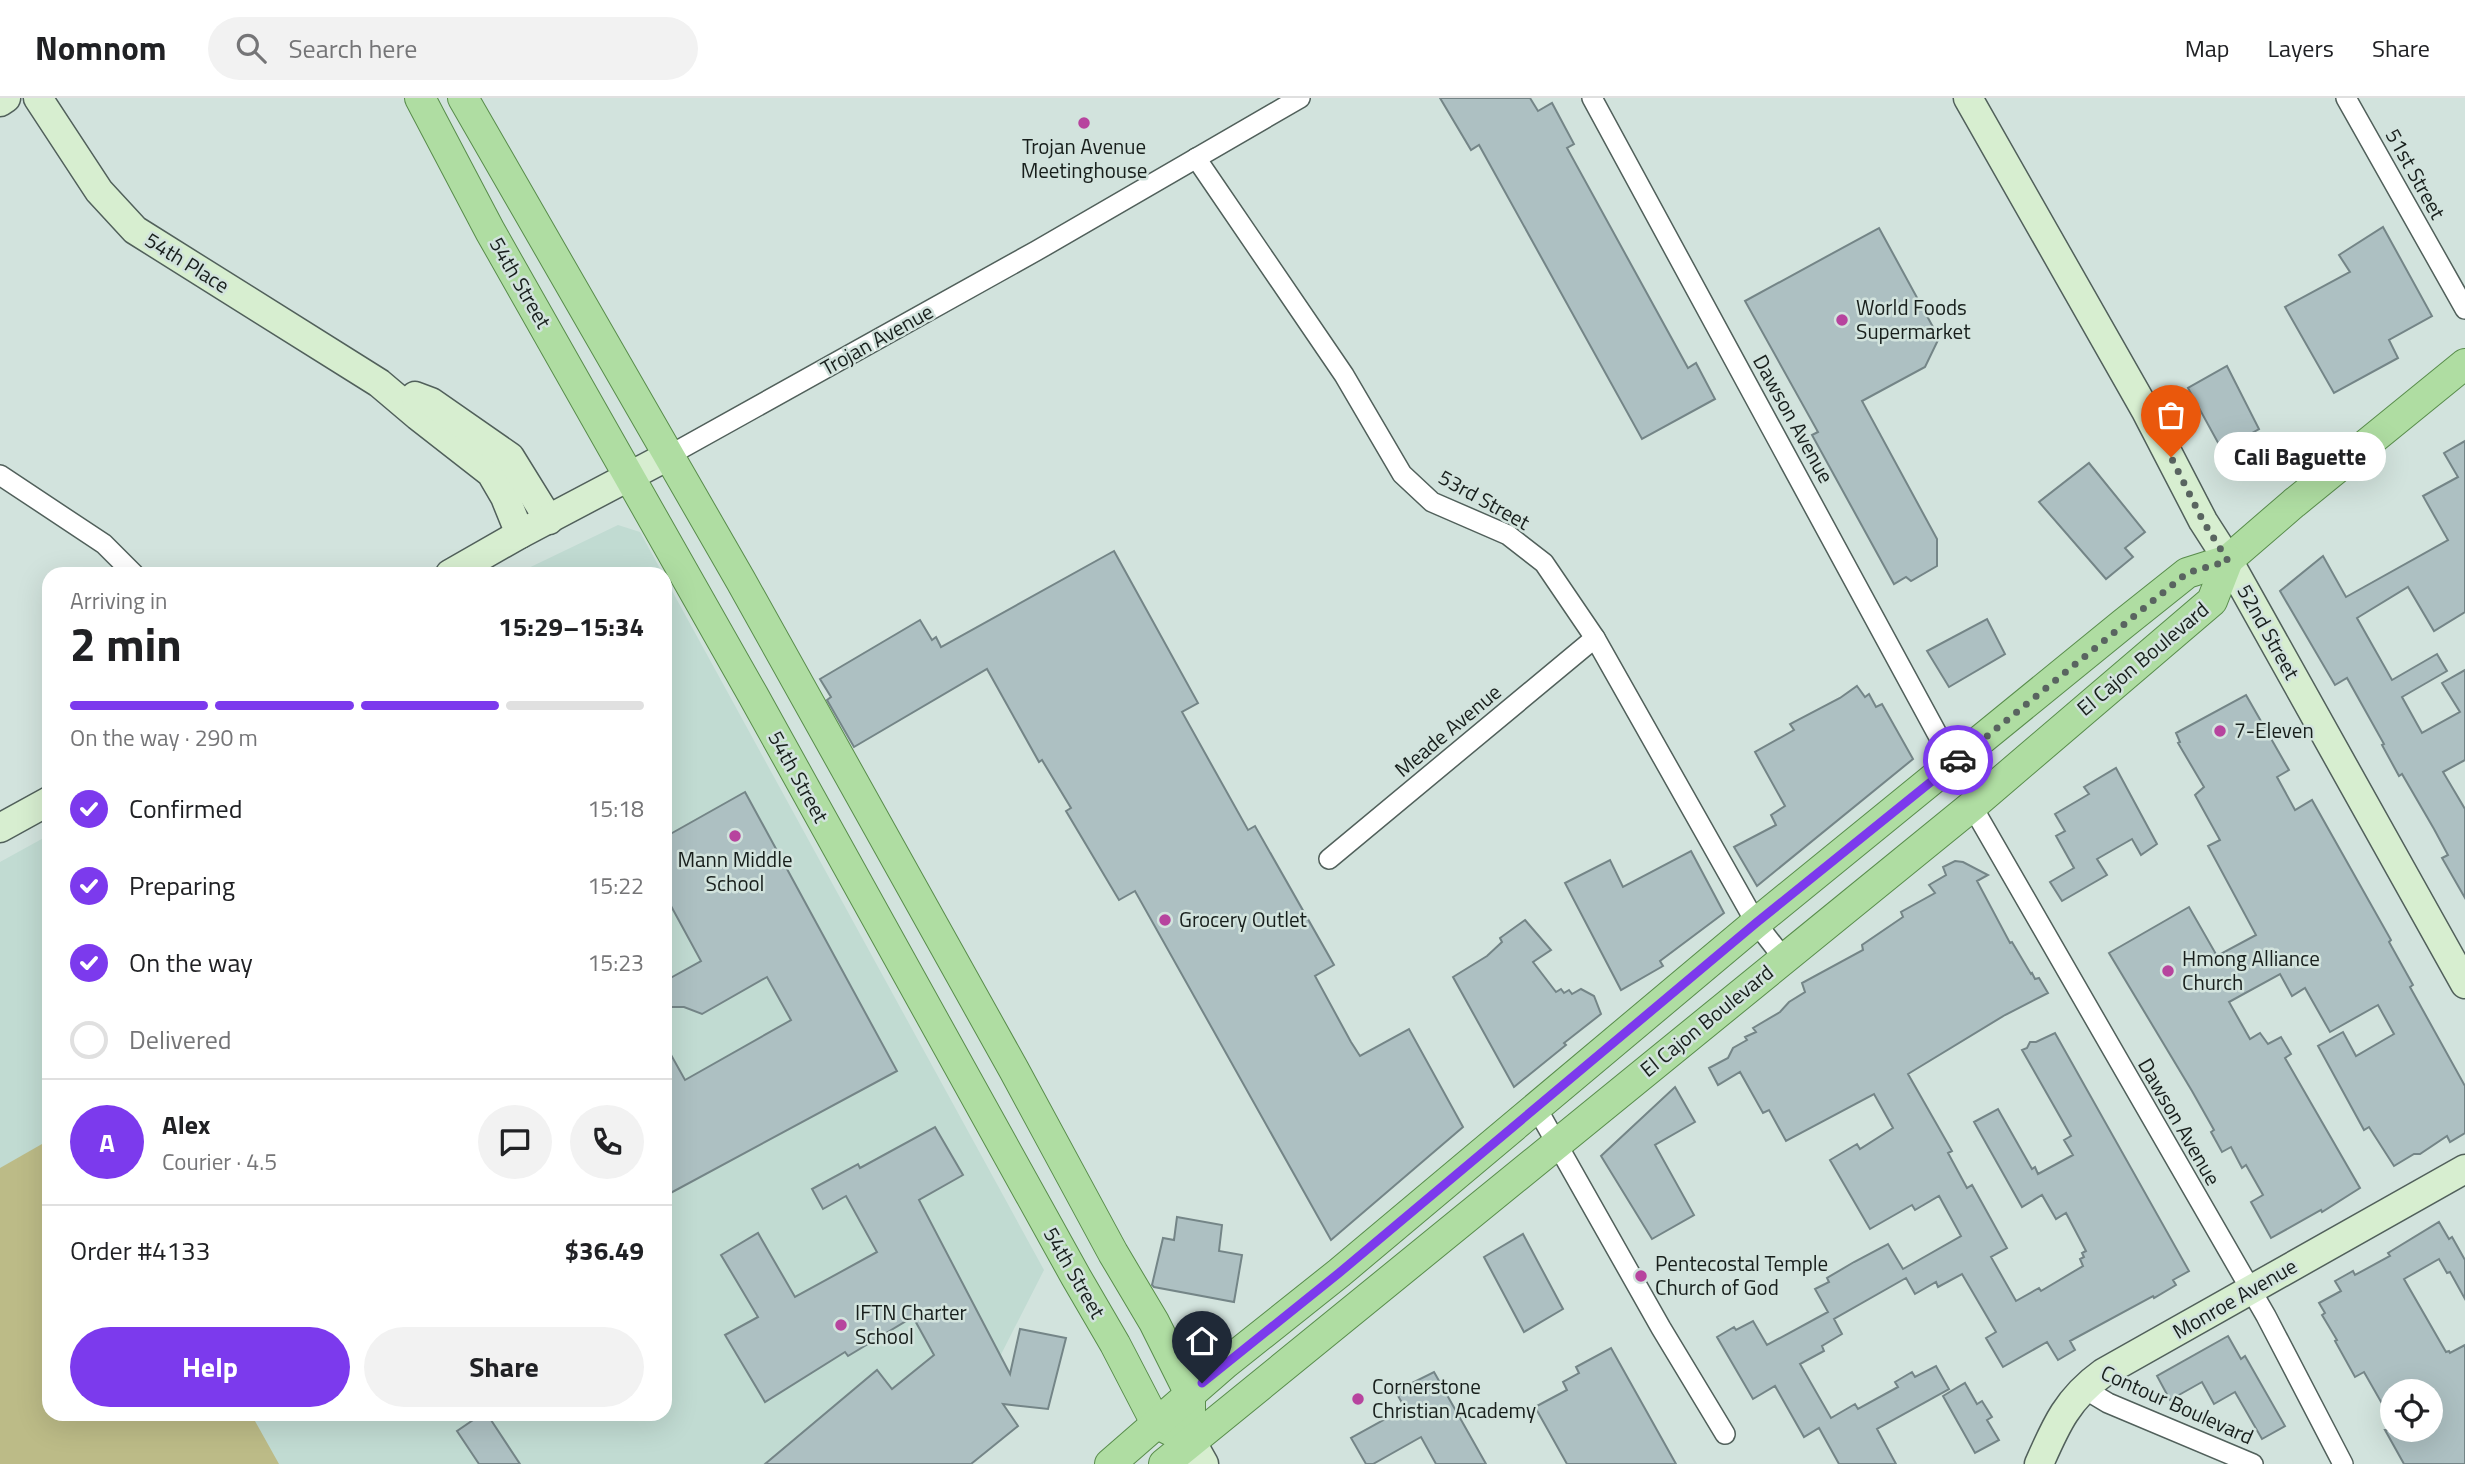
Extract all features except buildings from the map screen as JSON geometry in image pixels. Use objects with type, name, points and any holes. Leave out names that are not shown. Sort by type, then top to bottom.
[{"type":"main road","name":"54th Street","points":[[420,98],[490,231],[753,695],[1115,1343],[1156,1423]]},
{"type":"main road","name":"54th Street","points":[[463,98],[668,456],[1154,1322],[1189,1394],[1197,1453]]},
{"type":"main road","name":"El Cajon Boulevard","points":[[1110,1464],[1189,1394],[1339,1273],[1756,923],[2187,573],[2228,561],[2294,503],[2465,364]]},
{"type":"main road","name":"El Cajon Boulevard","points":[[1164,1464],[1197,1453],[1557,1143],[1972,806],[2213,601],[2228,561]]},
{"type":"main road","points":[[1156,1423],[1197,1453]]},
{"type":"street","points":[[0,102],[6,98]]},
{"type":"street","name":"54th Place","points":[[37,98],[99,191],[135,230],[379,383],[491,473],[505,497],[520,534]]},
{"type":"street","name":"Trojan Avenue","points":[[462,567],[629,478],[1024,258],[1300,98]]},
{"type":"street","name":"Dawson Avenue","points":[[1592,98],[1954,763]]},
{"type":"street","name":"52nd Street","points":[[1968,98],[2465,984]]},
{"type":"street","name":"51st Street","points":[[2346,98],[2465,309]]},
{"type":"street","name":"53rd Street","points":[[1196,158],[1344,376],[1402,474],[1432,502],[1508,535],[1544,563],[1595,638],[1756,923],[1784,959]]},
{"type":"street","name":"54th Place","points":[[379,383],[430,402],[493,443],[510,457],[522,473],[549,520]]},
{"type":"street","points":[[0,475],[104,544],[127,567]]},
{"type":"street","name":"Meade Avenue","points":[[1329,859],[1595,638]]},
{"type":"street","points":[[0,828],[42,805]]},
{"type":"street","name":"Dawson Avenue","points":[[1972,806],[2250,1290],[2343,1464]]},
{"type":"street","points":[[1536,1107],[1661,1328],[1725,1434]]},
{"type":"street","name":"Monroe Avenue","points":[[2039,1464],[2058,1420],[2083,1388],[2103,1373],[2465,1169]]},
{"type":"street","name":"Contour Boulevard","points":[[2083,1388],[2108,1403],[2253,1464]]},
{"type":"shaded area","points":[[618,525],[640,532],[659,567],[531,567]]},
{"type":"shaded area","points":[[672,591],[1044,1270],[988,1380],[883,1464],[0,1464],[0,862],[42,839],[42,1421],[672,1421]]},
{"type":"shaded area","points":[[42,1144],[42,1421],[255,1421],[279,1464],[0,1464],[0,1168]]},
{"type":"way so far","points":[[1958,760],[2187,573],[2228,561],[2203,521],[2171,457]]},
{"type":"place","name":"Trojan Avenue Meetinghouse","points":[[1084,123]]},
{"type":"place","name":"World Foods Supermarket","points":[[1842,320]]},
{"type":"place","name":"Cali Baguette","points":[[2171,457]]},
{"type":"place","name":"7-Eleven","points":[[2220,731]]},
{"type":"place","name":"Mann Middle School","points":[[735,836]]},
{"type":"place","name":"Grocery Outlet","points":[[1165,920]]},
{"type":"place","name":"Hmong Alliance Church","points":[[2168,971]]},
{"type":"place","name":"Pentecostal Temple Church of God","points":[[1641,1276]]},
{"type":"place","name":"IFTN Charter School","points":[[841,1325]]},
{"type":"place","name":"Cornerstone Christian Academy","points":[[1358,1399]]},
{"type":"route","points":[[1202,1383],[1339,1273],[1756,923],[1958,760]]}]
